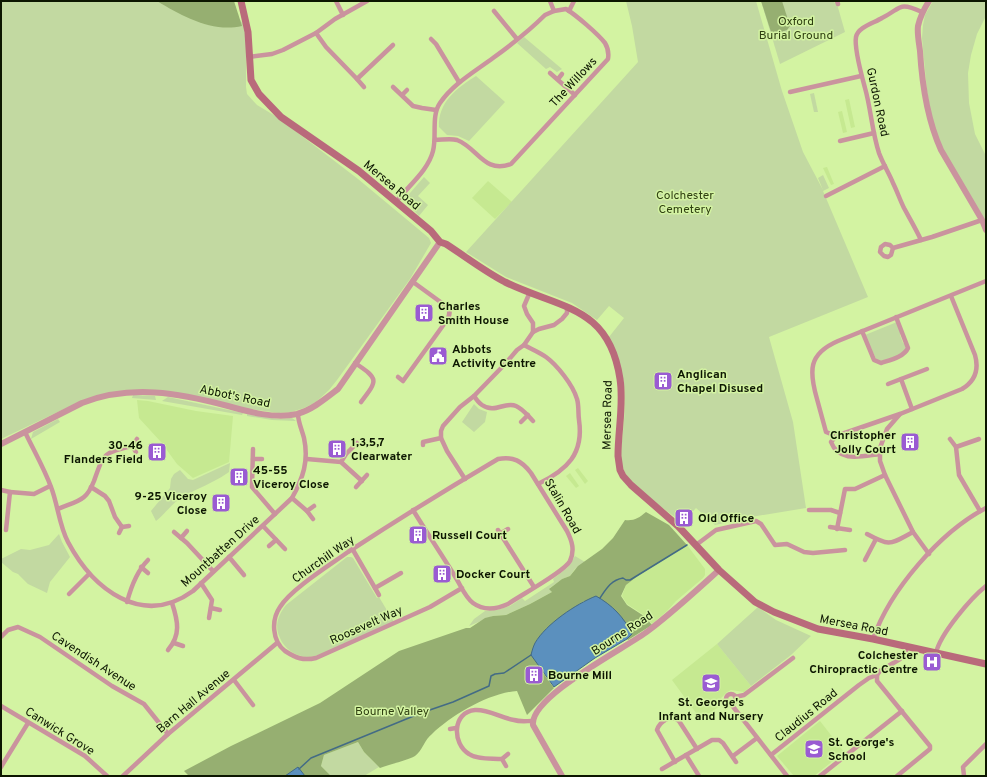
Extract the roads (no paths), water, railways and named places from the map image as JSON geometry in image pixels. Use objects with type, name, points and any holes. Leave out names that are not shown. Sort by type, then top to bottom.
[{"type":"main road","name":"Mersea Road","points":[[240,1],[248,32],[251,80],[259,94],[270,106],[281,116],[359,171],[431,231],[440,242],[446,244],[488,272],[530,292],[567,306],[584,316],[601,330],[613,354],[620,381],[621,400],[618,463],[623,476],[631,485],[678,526],[719,570],[755,602],[774,612],[818,629],[873,639],[986,664]]},
{"type":"street","points":[[336,1],[343,15]]},
{"type":"street","points":[[249,57],[272,54],[283,50],[316,33],[367,1]]},
{"type":"street","points":[[550,1],[554,11]]},
{"type":"street","points":[[396,202],[429,162],[435,140],[436,110],[444,98],[459,82],[494,58],[544,15],[554,11],[566,9],[569,11],[574,1]]},
{"type":"street","points":[[929,1],[922,12],[918,27],[920,60],[926,103],[932,126],[941,150],[982,220],[986,230]]},
{"type":"street","name":"Gurdon Road","points":[[921,240],[885,166],[874,133],[861,76],[856,37],[860,30],[886,16],[898,7],[904,5],[910,6],[922,12]]},
{"type":"street","points":[[494,11],[497,18],[517,39]]},
{"type":"street","name":"The Willows","points":[[435,140],[453,139],[459,141],[484,162],[493,166],[503,167],[511,164],[608,59],[605,44],[569,11]]},
{"type":"street","points":[[316,33],[326,47],[364,87]]},
{"type":"street","points":[[431,39],[438,44],[459,82]]},
{"type":"street","points":[[357,79],[393,45]]},
{"type":"street","points":[[550,73],[575,95]]},
{"type":"street","points":[[558,80],[562,74]]},
{"type":"street","points":[[790,92],[861,76]]},
{"type":"street","points":[[393,87],[413,106],[436,110]]},
{"type":"street","points":[[402,95],[406,90]]},
{"type":"street","points":[[840,141],[874,133]]},
{"type":"street","points":[[826,196],[885,166]]},
{"type":"street","points":[[893,248],[982,220]]},
{"type":"street","name":"Abbot's Road","points":[[1,444],[91,400],[134,391],[169,394],[246,411],[273,415],[298,414],[324,400],[338,388],[354,363],[440,242]]},
{"type":"street","points":[[836,436],[826,432],[812,382],[812,368],[821,351],[829,345],[862,331],[986,281]]},
{"type":"street","points":[[398,377],[403,381],[447,320],[450,313],[449,308],[413,282]]},
{"type":"street","points":[[530,292],[524,306],[533,323],[534,332]]},
{"type":"street","points":[[880,454],[855,458],[842,455],[834,449],[831,442],[836,436],[900,414],[962,389],[970,384],[975,376],[977,364],[975,355],[951,296]]},
{"type":"street","points":[[465,479],[441,438],[441,431],[447,421],[460,407],[474,396],[517,350],[524,345],[534,332],[554,325],[562,319],[567,314],[567,306]]},
{"type":"street","points":[[862,331],[874,360],[881,363],[905,353],[908,348],[896,317]]},
{"type":"street","points":[[524,345],[546,357],[556,366],[571,385],[577,399],[580,425],[578,450],[573,458],[556,473],[538,484]]},
{"type":"street","points":[[354,363],[374,380],[374,384],[361,402]]},
{"type":"street","points":[[888,384],[927,369]]},
{"type":"street","points":[[901,379],[912,409]]},
{"type":"street","points":[[474,396],[482,405],[495,409],[508,404],[515,405],[533,421]]},
{"type":"street","name":"Mountbatten Drive","points":[[25,432],[50,486],[58,509],[60,524],[67,541],[82,565],[90,574],[114,594],[127,602],[145,606],[155,606],[172,603],[184,597],[292,498],[300,480],[306,459],[305,446],[298,420],[298,414]]},
{"type":"street","points":[[900,414],[887,429],[881,444],[881,466],[913,532],[928,554]]},
{"type":"street","points":[[521,422],[528,416]]},
{"type":"street","points":[[879,421],[887,429]]},
{"type":"street","points":[[423,441],[441,438]]},
{"type":"street","points":[[58,509],[84,497],[91,487],[98,466],[106,455],[113,451],[132,446],[137,439]]},
{"type":"street","points":[[950,439],[956,447],[959,475],[980,511]]},
{"type":"street","points":[[956,447],[979,439]]},
{"type":"street","points":[[341,462],[346,454],[357,443]]},
{"type":"street","points":[[132,446],[136,452]]},
{"type":"street","points":[[253,449],[253,488],[275,514]]},
{"type":"street","name":"Stalin Road","points":[[505,458],[518,460],[525,465],[538,484],[567,531],[573,547],[570,560],[564,568],[501,607],[486,609],[473,603],[413,510],[498,459],[505,458]]},
{"type":"street","points":[[253,459],[262,459]]},
{"type":"street","points":[[306,459],[341,462],[362,481]]},
{"type":"street","points":[[356,487],[367,475]]},
{"type":"street","points":[[837,529],[845,489],[855,489],[885,475]]},
{"type":"street","points":[[1,490],[34,494],[50,486]]},
{"type":"street","points":[[91,487],[105,496],[109,501],[115,517],[122,527]]},
{"type":"street","points":[[6,530],[4,522],[10,492]]},
{"type":"street","points":[[292,498],[307,511],[313,519]]},
{"type":"street","points":[[307,511],[314,506]]},
{"type":"street","points":[[873,639],[877,628],[894,597],[909,576],[928,554],[946,537],[986,508]]},
{"type":"street","name":"Churchill Way","points":[[277,643],[274,628],[276,615],[279,607],[296,590],[326,567],[413,510]]},
{"type":"street","points":[[809,510],[831,510],[840,513]]},
{"type":"street","points":[[696,545],[716,530],[756,521],[761,524],[775,545],[787,544],[804,552],[813,553],[845,550]]},
{"type":"street","points":[[122,527],[129,526]]},
{"type":"street","points":[[263,526],[285,549]]},
{"type":"street","points":[[119,533],[122,527]]},
{"type":"street","points":[[830,527],[850,530]]},
{"type":"street","points":[[508,529],[499,532],[534,587]]},
{"type":"street","points":[[181,538],[187,531]]},
{"type":"street","points":[[174,532],[213,571]]},
{"type":"street","points":[[867,534],[883,542],[893,543],[913,532]]},
{"type":"street","points":[[865,560],[876,538]]},
{"type":"street","points":[[269,546],[276,540]]},
{"type":"street","points":[[353,550],[379,594]]},
{"type":"street","points":[[229,557],[244,575]]},
{"type":"street","points":[[127,602],[141,567],[148,560]]},
{"type":"street","points":[[141,567],[148,573]]},
{"type":"street","name":"Bourne Road","points":[[532,721],[538,710],[560,689],[589,668],[650,630],[719,570]]},
{"type":"street","points":[[69,594],[74,587],[90,574]]},
{"type":"street","points":[[375,588],[401,574]]},
{"type":"street","points":[[201,583],[212,600],[209,618]]},
{"type":"street","points":[[936,653],[940,641],[961,612],[973,597],[986,586]]},
{"type":"street","name":"Roosevelt Way","points":[[277,643],[284,650],[295,657],[307,660],[316,658],[430,607],[462,588]]},
{"type":"street","points":[[168,650],[174,643],[178,627],[172,603]]},
{"type":"street","points":[[211,608],[220,610]]},
{"type":"street","name":"Cavendish Avenue","points":[[1,637],[8,630],[18,627],[40,637],[112,686],[144,704],[168,734]]},
{"type":"street","points":[[174,643],[183,646]]},
{"type":"street","name":"Barn Hall Avenue","points":[[123,776],[168,734],[277,643]]},
{"type":"street","name":"Claudius Road","points":[[771,755],[859,685],[870,677],[877,676],[880,671],[903,656],[907,647]]},
{"type":"street","points":[[787,776],[731,704],[727,702],[726,697],[730,694],[733,694],[735,697],[744,695],[793,658]]},
{"type":"street","points":[[877,676],[877,681],[930,746],[930,749],[897,776]]},
{"type":"street","points":[[234,680],[253,705]]},
{"type":"street","points":[[731,704],[735,702],[735,697]]},
{"type":"street","name":"Canwick Grove","points":[[1,706],[85,756],[108,776]]},
{"type":"street","points":[[508,754],[502,759],[467,754],[461,747],[456,728],[462,717],[468,712],[475,710],[489,712],[514,721],[532,721],[562,776]]},
{"type":"street","points":[[820,776],[902,711]]},
{"type":"street","points":[[675,762],[657,730],[659,725],[670,717],[676,718],[679,721],[697,749]]},
{"type":"street","points":[[1,767],[28,722]]},
{"type":"street","points":[[450,729],[456,728]]},
{"type":"street","points":[[733,756],[757,738]]},
{"type":"street","points":[[662,769],[712,740],[719,740],[723,743],[736,762]]},
{"type":"street","points":[[964,776],[963,766],[986,744]]},
{"type":"street","points":[[686,755],[698,776]]},
{"type":"street","points":[[502,759],[506,766]]},
{"type":"water","points":[[596,596],[617,612],[632,634],[627,639],[595,658],[554,687],[531,655],[534,644],[546,629],[562,615]]},
{"type":"water","points":[[298,767],[305,776],[285,776]]},
{"type":"waterway","points":[[600,598],[609,585],[615,581],[623,578],[630,580],[687,545]]},
{"type":"waterway","points":[[299,769],[311,758],[421,713],[453,702],[489,686],[491,676],[504,673],[531,655]]},
{"type":"place","name":"Charles Smith House","points":[[424,313]]},
{"type":"place","name":"Abbots Activity Centre","points":[[438,356]]},
{"type":"place","name":"Anglican Chapel Disused","points":[[663,381]]},
{"type":"place","name":"Christopher Jolly Court","points":[[910,442]]},
{"type":"place","name":"1,3,5,7 Clearwater","points":[[337,449]]},
{"type":"place","name":"30-46 Flanders Field","points":[[157,452]]},
{"type":"place","name":"45-55 Viceroy Close","points":[[239,477]]},
{"type":"place","name":"9-25 Viceroy Close","points":[[221,503]]},
{"type":"place","name":"Old Office","points":[[684,518]]},
{"type":"place","name":"Russell Court","points":[[418,535]]},
{"type":"place","name":"Docker Court","points":[[442,574]]},
{"type":"place","name":"Colchester Chiropractic Centre","points":[[932,662]]},
{"type":"place","name":"Bourne Mill","points":[[534,675]]},
{"type":"place","name":"St. George's Infant and Nursery","points":[[711,683]]},
{"type":"place","name":"St. George's School","points":[[814,749]]},
{"type":"park label","name":"Oxford Burial Ground","points":[[796,28]]},
{"type":"park label","name":"Colchester Cemetery","points":[[685,202]]},
{"type":"park label","name":"Bourne Valley","points":[[392,711]]}]
